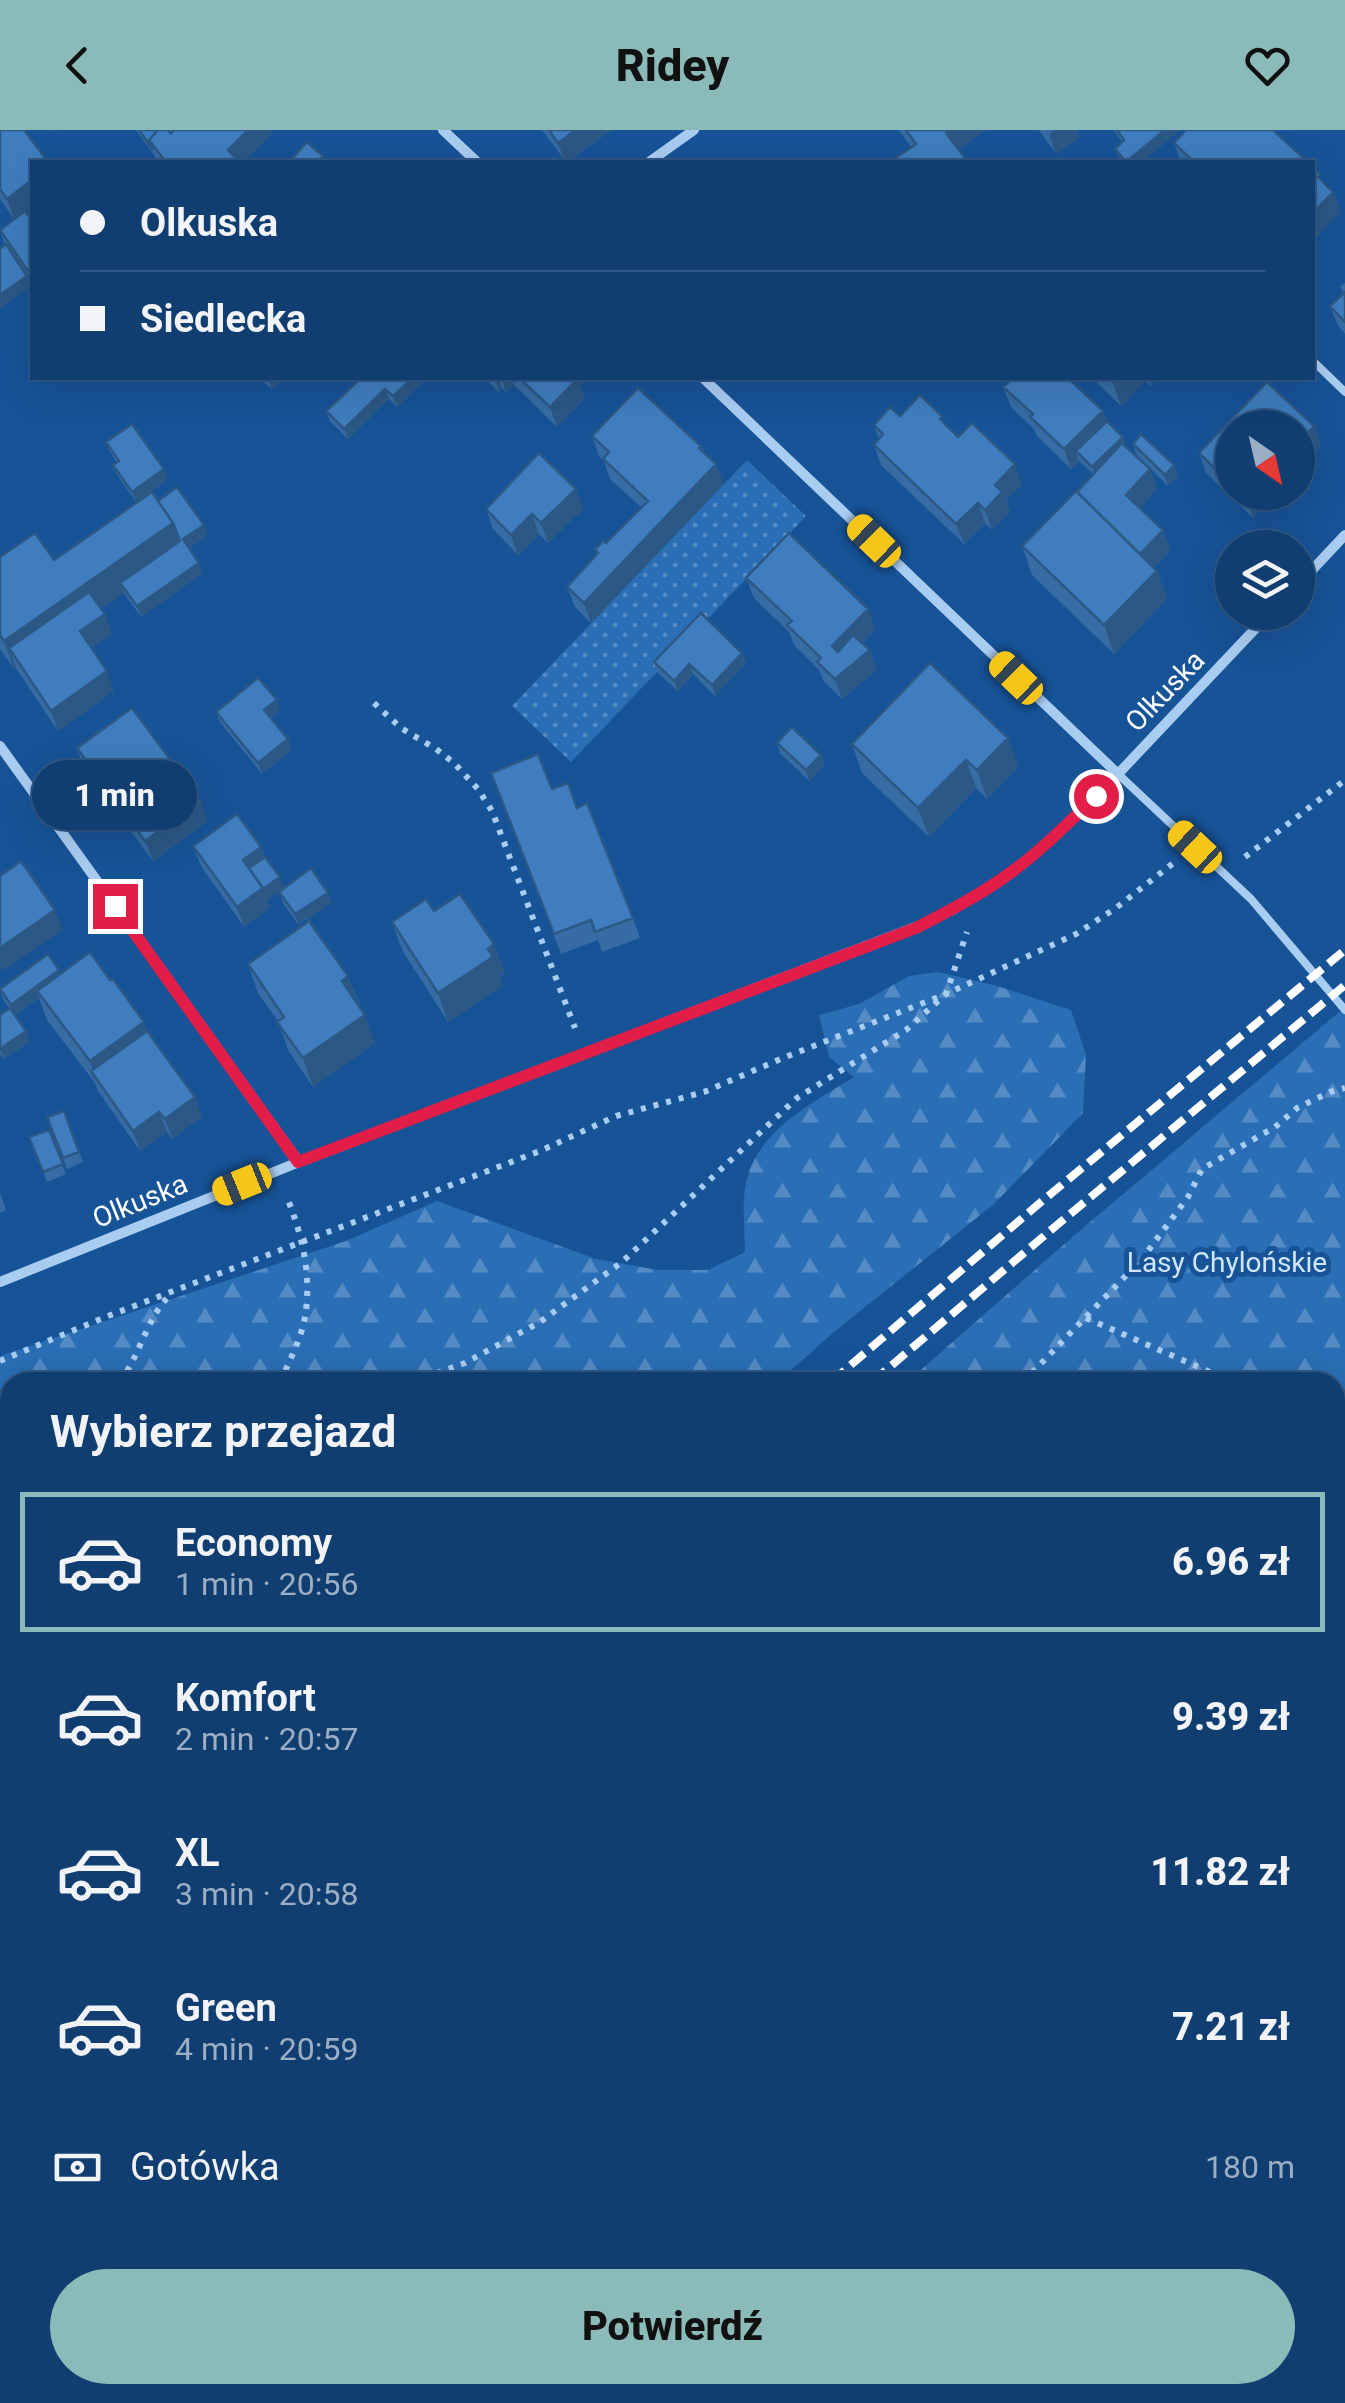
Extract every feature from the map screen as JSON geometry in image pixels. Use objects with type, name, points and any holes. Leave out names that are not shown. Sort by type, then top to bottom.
[{"type":"street","points":[[443,130],[475,160]]},
{"type":"street","points":[[652,160],[694,130]]},
{"type":"street","points":[[705,380],[1118,774]]},
{"type":"street","points":[[1315,567],[1345,535]]},
{"type":"street","name":"Olkuska","points":[[0,1282],[298,1162],[916,928],[1008,875],[1052,839],[1254,630]]},
{"type":"street","points":[[0,746],[298,1162]]},
{"type":"lane","points":[[1315,363],[1345,392]]},
{"type":"lane","points":[[1118,774],[1282,933],[1345,1010]]},
{"type":"path","points":[[374,703],[402,728],[454,763],[478,789],[492,812],[584,1052]]},
{"type":"path","points":[[1224,873],[1345,780]]},
{"type":"path","points":[[0,1361],[540,1151],[616,1116],[704,1092],[946,994],[1076,934],[1195,847]]},
{"type":"path","points":[[440,1372],[465,1363],[540,1322],[622,1262],[797,1098],[906,1030],[946,994],[969,928],[966,902]]},
{"type":"path","points":[[1033,1372],[1142,1259],[1188,1197],[1202,1169],[1274,1127],[1297,1108],[1345,1088]]},
{"type":"path","points":[[284,1372],[305,1318],[306,1274],[303,1243],[286,1196]]},
{"type":"path","points":[[126,1372],[144,1343],[158,1308],[174,1292]]},
{"type":"path","points":[[1086,1318],[1210,1372]]},
{"type":"green space","points":[[747,460],[806,516],[571,762],[512,706]]},
{"type":"green space","points":[[938,972],[1071,1010],[1086,1055],[1083,1113],[994,1204],[789,1372],[0,1372],[0,1356],[346,1241],[437,1201],[596,1259],[658,1270],[708,1270],[745,1252],[745,1189],[759,1151],[786,1122],[854,1077],[829,1057],[819,1015],[859,1004],[909,976]]},
{"type":"green space","name":"Lasy Chylońskie","points":[[1345,1007],[1345,1372],[918,1372]]},
{"type":"building","points":[[0,130],[24,130],[46,160],[30,160],[30,182],[7,199],[0,189]]},
{"type":"building","points":[[139,130],[158,130],[149,140],[153,150]]},
{"type":"building","points":[[158,130],[248,130],[228,150],[238,160],[164,160],[149,140]]},
{"type":"building","points":[[549,130],[576,130],[558,143]]},
{"type":"building","points":[[906,130],[950,130],[946,133],[966,160],[893,160],[916,144]]},
{"type":"building","points":[[1117,130],[1165,130],[1128,160],[1115,149],[1124,140]]},
{"type":"building","points":[[1186,130],[1273,130],[1306,160],[1192,160],[1174,143]]},
{"type":"building","points":[[307,142],[323,156],[319,160],[291,160]]},
{"type":"building","points":[[1315,170],[1321,175],[1318,177],[1333,192],[1315,211]]},
{"type":"building","points":[[25,211],[30,218],[30,274],[0,230]]},
{"type":"building","points":[[6,244],[27,276],[0,295],[0,249]]},
{"type":"building","points":[[1345,292],[1345,322],[1330,306]]},
{"type":"building","points":[[359,380],[411,380],[393,396],[385,389],[344,429],[326,411]]},
{"type":"building","points":[[521,380],[576,380],[550,407]]},
{"type":"building","points":[[1011,380],[1070,380],[1103,411],[1064,449],[1003,387]]},
{"type":"building","points":[[1267,382],[1297,410],[1240,410]]},
{"type":"building","points":[[638,388],[716,464],[584,603],[567,587],[598,553],[595,549],[648,501],[603,459],[609,452],[592,436]]},
{"type":"building","points":[[920,395],[958,437],[972,423],[1015,464],[995,485],[1002,492],[985,510],[978,503],[956,524],[874,445],[883,434],[874,425],[890,407],[900,416]]},
{"type":"building","points":[[1107,421],[1123,437],[1092,467],[1076,451]]},
{"type":"building","points":[[132,424],[164,469],[132,492],[113,465],[119,461],[106,442]]},
{"type":"building","points":[[1141,434],[1174,465],[1165,475],[1133,444]]},
{"type":"building","points":[[1215,436],[1215,469],[1199,453]]},
{"type":"building","points":[[1122,443],[1150,469],[1126,495],[1163,530],[1140,554],[1077,492]]},
{"type":"building","points":[[539,453],[576,489],[541,523],[532,514],[511,535],[486,509]]},
{"type":"building","points":[[177,487],[204,525],[183,539],[199,563],[137,606],[120,583],[180,541],[158,501]]},
{"type":"building","points":[[1076,491],[1157,571],[1104,625],[1022,546]]},
{"type":"building","points":[[152,492],[173,523],[4,641],[0,635],[0,557],[35,533],[54,560]]},
{"type":"building","points":[[789,533],[868,609],[832,646],[838,652],[853,635],[870,650],[835,679],[817,662],[821,658],[787,625],[792,621],[746,578]]},
{"type":"building","points":[[89,592],[105,614],[80,631],[107,671],[51,711],[9,648]]},
{"type":"building","points":[[701,613],[742,653],[712,685],[689,664],[674,681],[654,662]]},
{"type":"building","points":[[930,663],[1008,738],[977,770],[966,760],[918,808],[852,744]]},
{"type":"building","points":[[258,678],[277,700],[264,710],[288,739],[258,763],[216,712]]},
{"type":"building","points":[[132,708],[201,801],[145,841],[77,748]]},
{"type":"building","points":[[792,727],[821,755],[806,770],[777,743]]},
{"type":"building","points":[[538,754],[552,789],[568,783],[577,808],[587,803],[633,918],[595,932],[591,920],[554,934],[491,773]]},
{"type":"building","points":[[237,814],[261,847],[243,860],[263,888],[237,907],[193,846]]},
{"type":"building","points":[[265,857],[280,877],[263,889],[249,868]]},
{"type":"building","points":[[21,861],[55,910],[0,948],[0,876]]},
{"type":"building","points":[[311,868],[328,893],[295,914],[279,892]]},
{"type":"building","points":[[460,894],[494,944],[488,949],[493,957],[438,993],[392,922],[426,899],[434,911]]},
{"type":"building","points":[[309,921],[348,976],[342,981],[365,1015],[303,1058],[277,1022],[284,1017],[248,964]]},
{"type":"building","points":[[90,952],[144,1022],[90,1061],[37,991]]},
{"type":"building","points":[[48,954],[59,970],[11,1005],[0,989]]},
{"type":"building","points":[[10,1008],[26,1031],[0,1049],[0,1015]]},
{"type":"building","points":[[147,1031],[195,1097],[165,1119],[159,1112],[133,1131],[91,1071]]},
{"type":"building","points":[[64,1111],[79,1152],[63,1158],[47,1117]]},
{"type":"building","points":[[49,1130],[63,1164],[43,1172],[29,1137]]},
{"type":"railway","points":[[843,1372],[1345,950]]},
{"type":"railway","points":[[884,1372],[1345,985]]},
{"type":"route","points":[[115,906],[298,1162],[916,928],[1008,875],[1096,796]]}]
